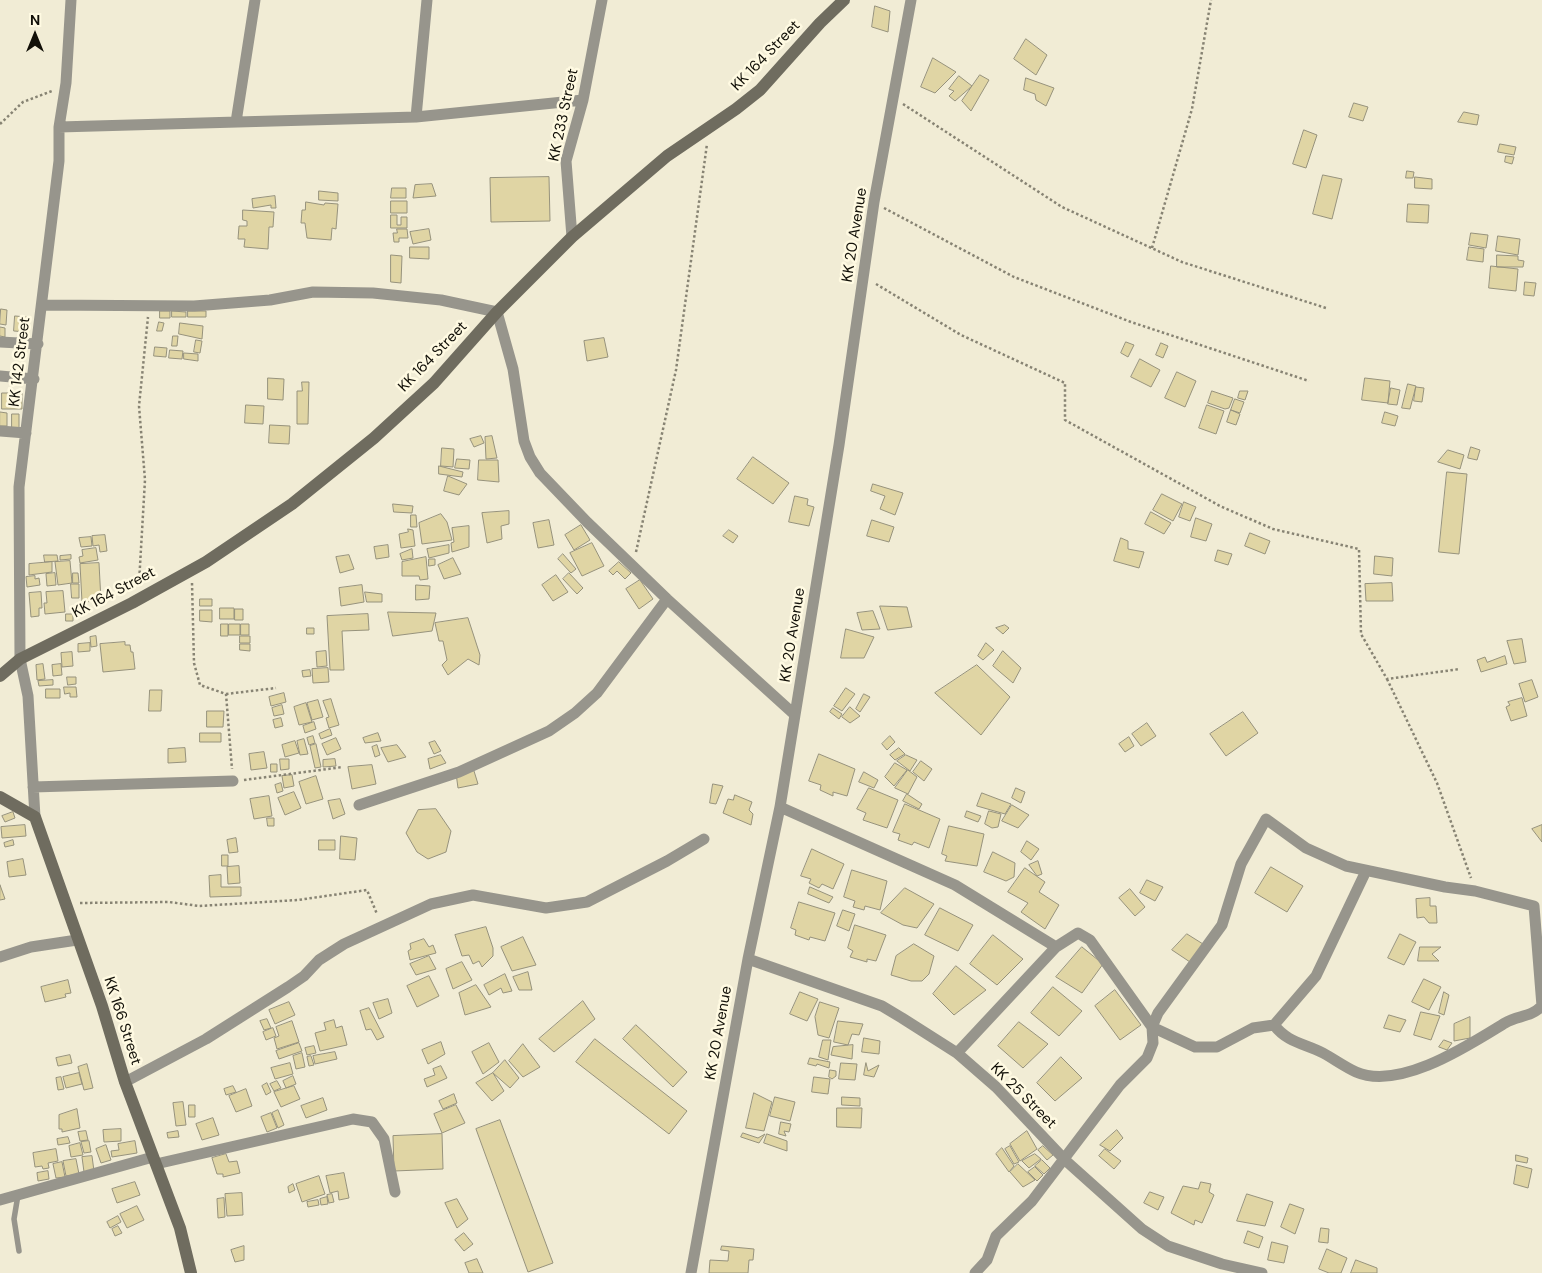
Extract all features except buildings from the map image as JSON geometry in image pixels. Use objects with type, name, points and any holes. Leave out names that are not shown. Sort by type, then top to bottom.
[{"type":"main road","name":"KK 164 Street","points":[[0,676],[20,659],[138,600],[192,569],[292,504],[374,438],[434,383],[497,312],[572,237],[667,156],[760,90],[820,23],[844,0]]},
{"type":"main road","points":[[0,797],[35,817]]},
{"type":"main road","name":"KK 166 Street","points":[[35,817],[77,940],[102,1006],[125,1082],[180,1228],[191,1273]]},
{"type":"street","name":"KK 142 Street","points":[[35,817],[28,696],[20,659],[19,487],[34,379],[59,160],[59,127],[66,83],[71,0]]},
{"type":"street","points":[[236,122],[255,0]]},
{"type":"street","points":[[416,117],[427,0]]},
{"type":"street","name":"KK 233 Street","points":[[572,237],[566,160],[583,100],[602,0]]},
{"type":"street","name":"KK 20 Avenue","points":[[691,1273],[748,959],[780,807],[864,277],[874,202],[911,0]]},
{"type":"street","points":[[59,127],[416,117],[583,100]]},
{"type":"street","points":[[43,305],[194,306],[252,302],[312,292],[373,293],[441,300],[497,312],[513,369],[524,441],[530,457],[540,473],[632,566],[795,715]]},
{"type":"street","points":[[0,342],[38,344]]},
{"type":"street","points":[[0,376],[34,379]]},
{"type":"street","points":[[0,431],[26,433]]},
{"type":"street","points":[[360,806],[459,772],[549,731],[575,713],[597,693],[667,599]]},
{"type":"street","points":[[34,787],[233,781]]},
{"type":"street","points":[[780,807],[955,885],[1056,947]]},
{"type":"street","points":[[974,1273],[987,1260],[996,1236],[1032,1201],[1065,1160],[1120,1085],[1147,1058],[1153,1043],[1152,1027],[1158,1013],[1222,925],[1241,864],[1266,819],[1306,848],[1346,866],[1446,887],[1475,891],[1534,906],[1542,1006],[1534,1014],[1507,1022],[1464,1049],[1434,1064],[1397,1074],[1378,1076],[1357,1073],[1322,1052],[1283,1037],[1274,1025]]},
{"type":"street","points":[[125,1082],[206,1039],[304,976],[319,960],[344,944],[431,904],[473,895],[546,908],[587,902],[667,861],[704,839]]},
{"type":"street","points":[[957,1053],[1056,947],[1078,933],[1084,934],[1152,1027],[1196,1048],[1217,1047],[1252,1028],[1274,1025],[1316,976],[1366,871]]},
{"type":"street","points":[[0,957],[31,947],[77,940]]},
{"type":"street","name":"KK 25 Street","points":[[748,959],[882,1006],[957,1053],[996,1087],[1065,1160],[1142,1229],[1168,1246],[1222,1264],[1262,1273]]},
{"type":"street","points":[[0,1200],[154,1160],[353,1119],[372,1122],[384,1139],[395,1192]]},
{"type":"lane","points":[[18,1196],[14,1219],[19,1251]]},
{"type":"path","points":[[1152,248],[1192,109],[1212,0]]},
{"type":"path","points":[[0,124],[23,102],[37,98],[66,83]]},
{"type":"path","points":[[894,97],[1062,207],[1182,262],[1326,308]]},
{"type":"path","points":[[632,566],[676,370],[710,127]]},
{"type":"path","points":[[874,202],[1014,277],[1131,322],[1309,381]]},
{"type":"path","points":[[864,277],[961,335],[1065,383],[1065,420],[1131,458],[1220,506],[1273,528],[1359,549],[1361,634],[1386,679],[1437,783],[1475,891]]},
{"type":"path","points":[[138,600],[145,480],[139,406],[149,306]]},
{"type":"path","points":[[192,569],[194,663],[200,685],[226,694],[276,688]]},
{"type":"path","points":[[1386,679],[1460,669]]},
{"type":"path","points":[[226,694],[233,781],[343,767]]},
{"type":"path","points":[[64,903],[169,902],[199,906],[298,900],[367,890],[382,927]]}]
